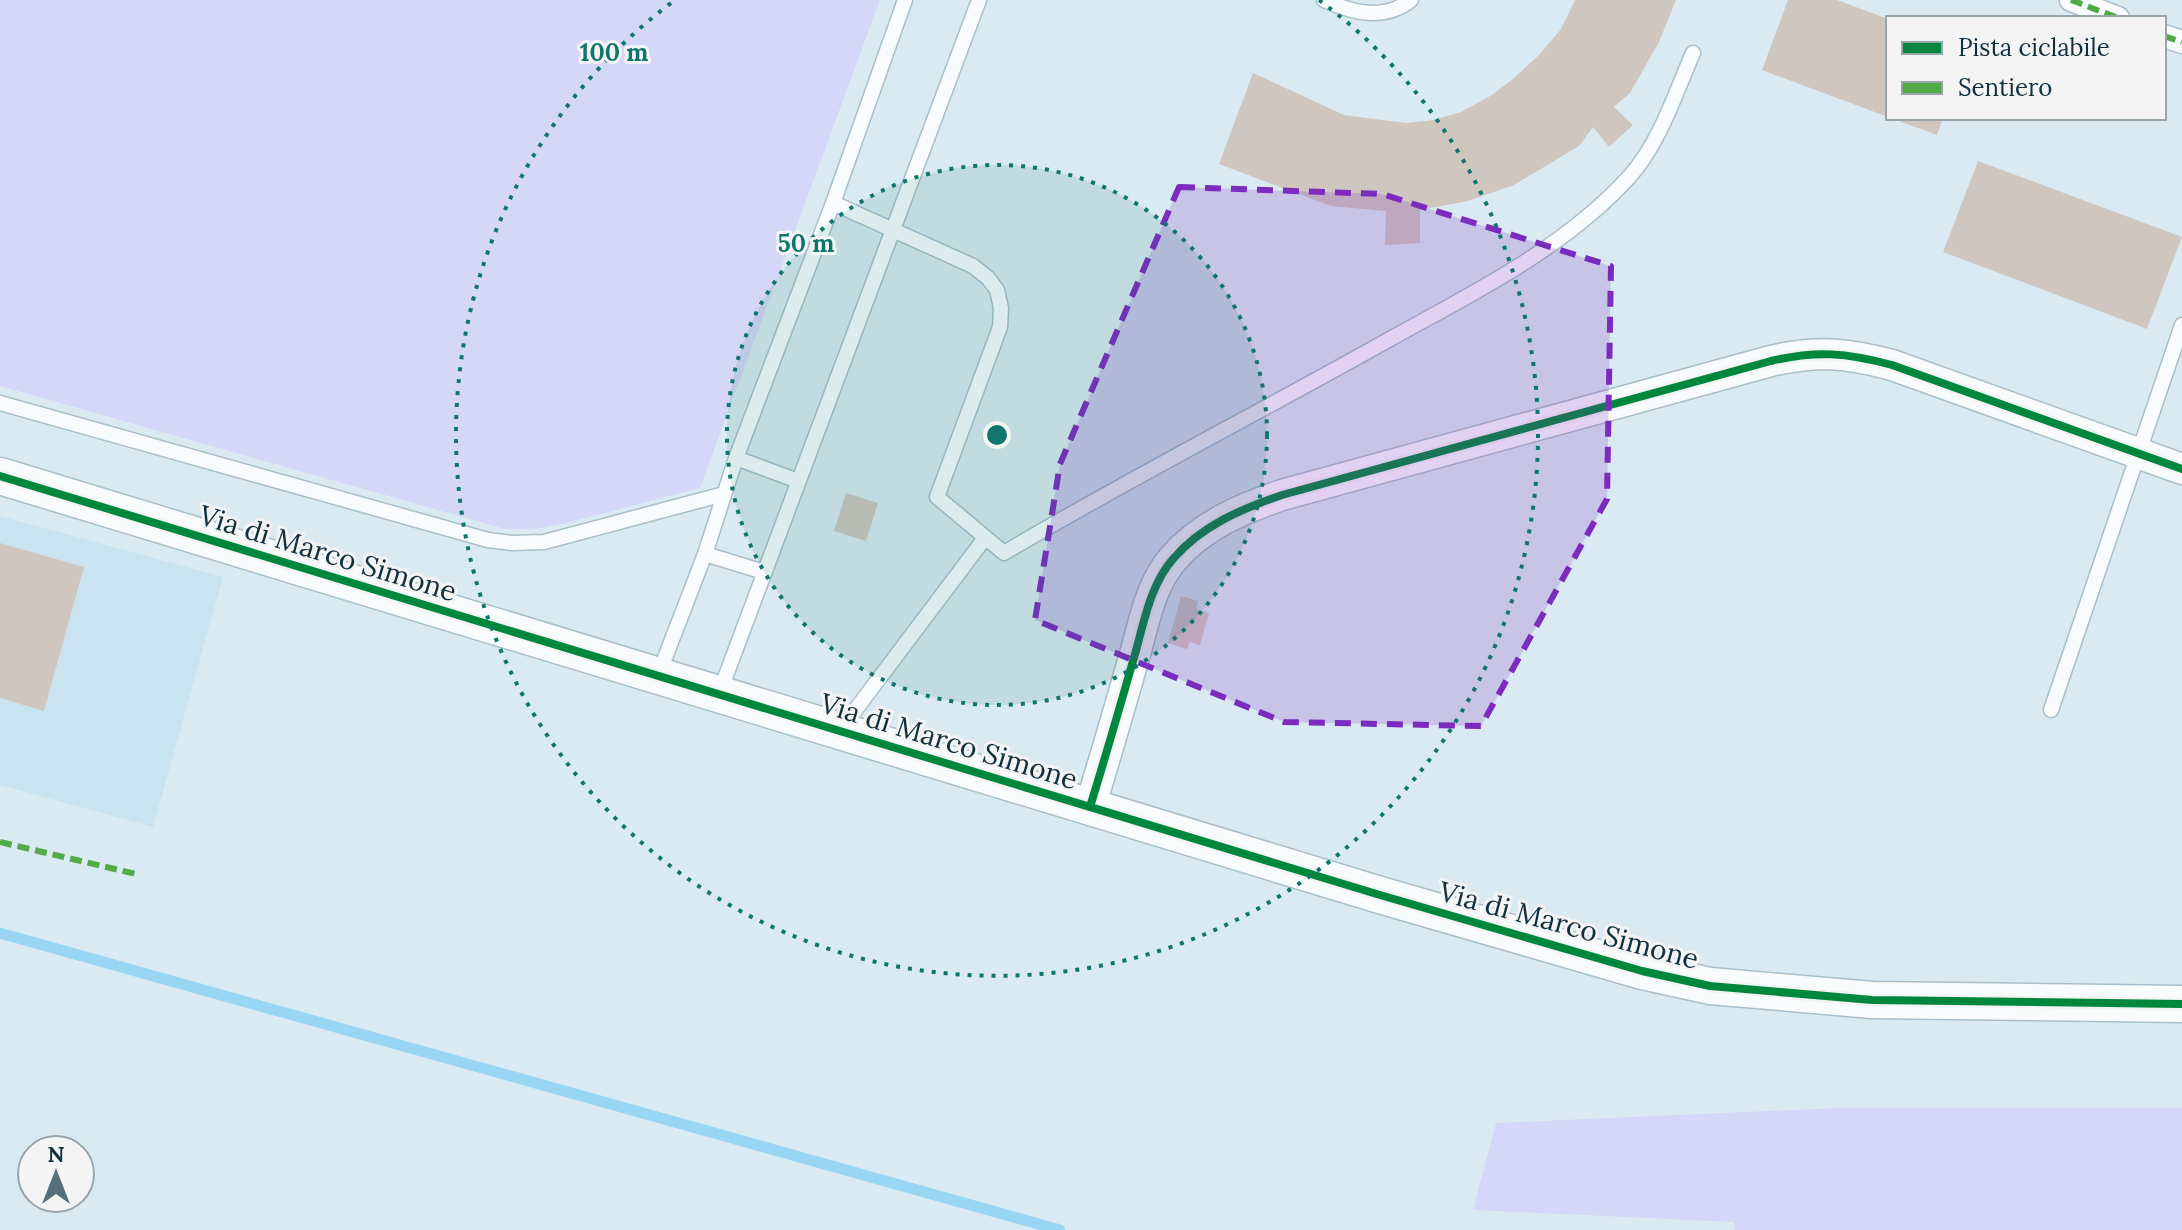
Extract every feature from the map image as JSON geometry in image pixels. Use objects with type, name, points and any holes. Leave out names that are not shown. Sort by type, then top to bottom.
[{"type":"street","points":[[2071,0],[2113,16]]},
{"type":"street","points":[[1090,807],[1151,598],[1170,562],[1198,534],[1259,503],[1756,365],[1811,353],[1858,356],[1892,365],[2182,469]]},
{"type":"street","name":"Via di Marco Simone","points":[[0,476],[1642,971],[1710,986],[1872,1000],[2182,1004]]},
{"type":"lane","points":[[658,676],[905,0]]},
{"type":"lane","points":[[719,694],[979,0]]},
{"type":"lane","points":[[1324,0],[1345,9],[1376,13],[1390,12],[1411,0]]},
{"type":"lane","points":[[833,203],[973,266],[997,290],[1001,308],[996,341],[937,497],[1004,553],[1460,300],[1559,238],[1600,206],[1632,173],[1654,139],[1693,53]]},
{"type":"lane","points":[[2051,710],[2182,325]]},
{"type":"lane","points":[[0,403],[393,512],[463,535],[500,542],[544,542],[724,494]]},
{"type":"lane","points":[[736,458],[798,481]]},
{"type":"lane","points":[[840,731],[985,538]]},
{"type":"lane","points":[[705,554],[764,572]]},
{"type":"highlighted area","points":[[1179,187],[1382,194],[1611,266],[1607,499],[1481,726],[1284,722],[1035,620],[1060,464]]},
{"type":"shaded area","points":[[0,0],[880,0],[700,488],[566,523],[535,529],[505,529],[0,386]]},
{"type":"shaded area","points":[[0,516],[223,577],[153,827],[0,785],[0,698],[44,710],[84,567],[0,543]]},
{"type":"shaded area","points":[[1839,1108],[2182,1108],[2182,1230],[1735,1230],[1734,1222],[1473,1210],[1496,1123]]},
{"type":"building","points":[[1575,0],[1676,0],[1659,42],[1630,93],[1614,107],[1633,125],[1609,147],[1593,127],[1579,146],[1514,185],[1468,201],[1420,210],[1420,243],[1385,245],[1386,211],[1331,206],[1219,164],[1253,73],[1344,115],[1406,123],[1433,120],[1461,112],[1492,95],[1514,78],[1561,29]]},
{"type":"building","points":[[1788,0],[1837,0],[1886,18],[1886,116],[1762,70]]},
{"type":"building","points":[[1896,120],[1942,120],[1937,135]]},
{"type":"building","points":[[1978,161],[2182,237],[2147,329],[1943,252]]},
{"type":"building","points":[[846,493],[878,503],[866,541],[834,531]]},
{"type":"building","points":[[0,543],[84,567],[44,711],[0,698]]},
{"type":"building","points":[[1181,596],[1198,601],[1196,609],[1209,613],[1200,645],[1190,642],[1187,649],[1168,643]]},
{"type":"waterway","points":[[0,933],[1060,1230]]},
{"type":"marked path","points":[[2071,0],[2113,16]]},
{"type":"marked path","points":[[2166,37],[2182,42]]},
{"type":"marked path","points":[[0,842],[136,874]]},
{"type":"cycle path","points":[[1090,807],[1148,608],[1165,570],[1184,547],[1209,528],[1282,495],[1771,361],[1818,354],[1892,365],[2182,469]]},
{"type":"cycle path","points":[[0,476],[1380,895],[1642,971],[1710,986],[1872,1000],[2182,1004]]}]
